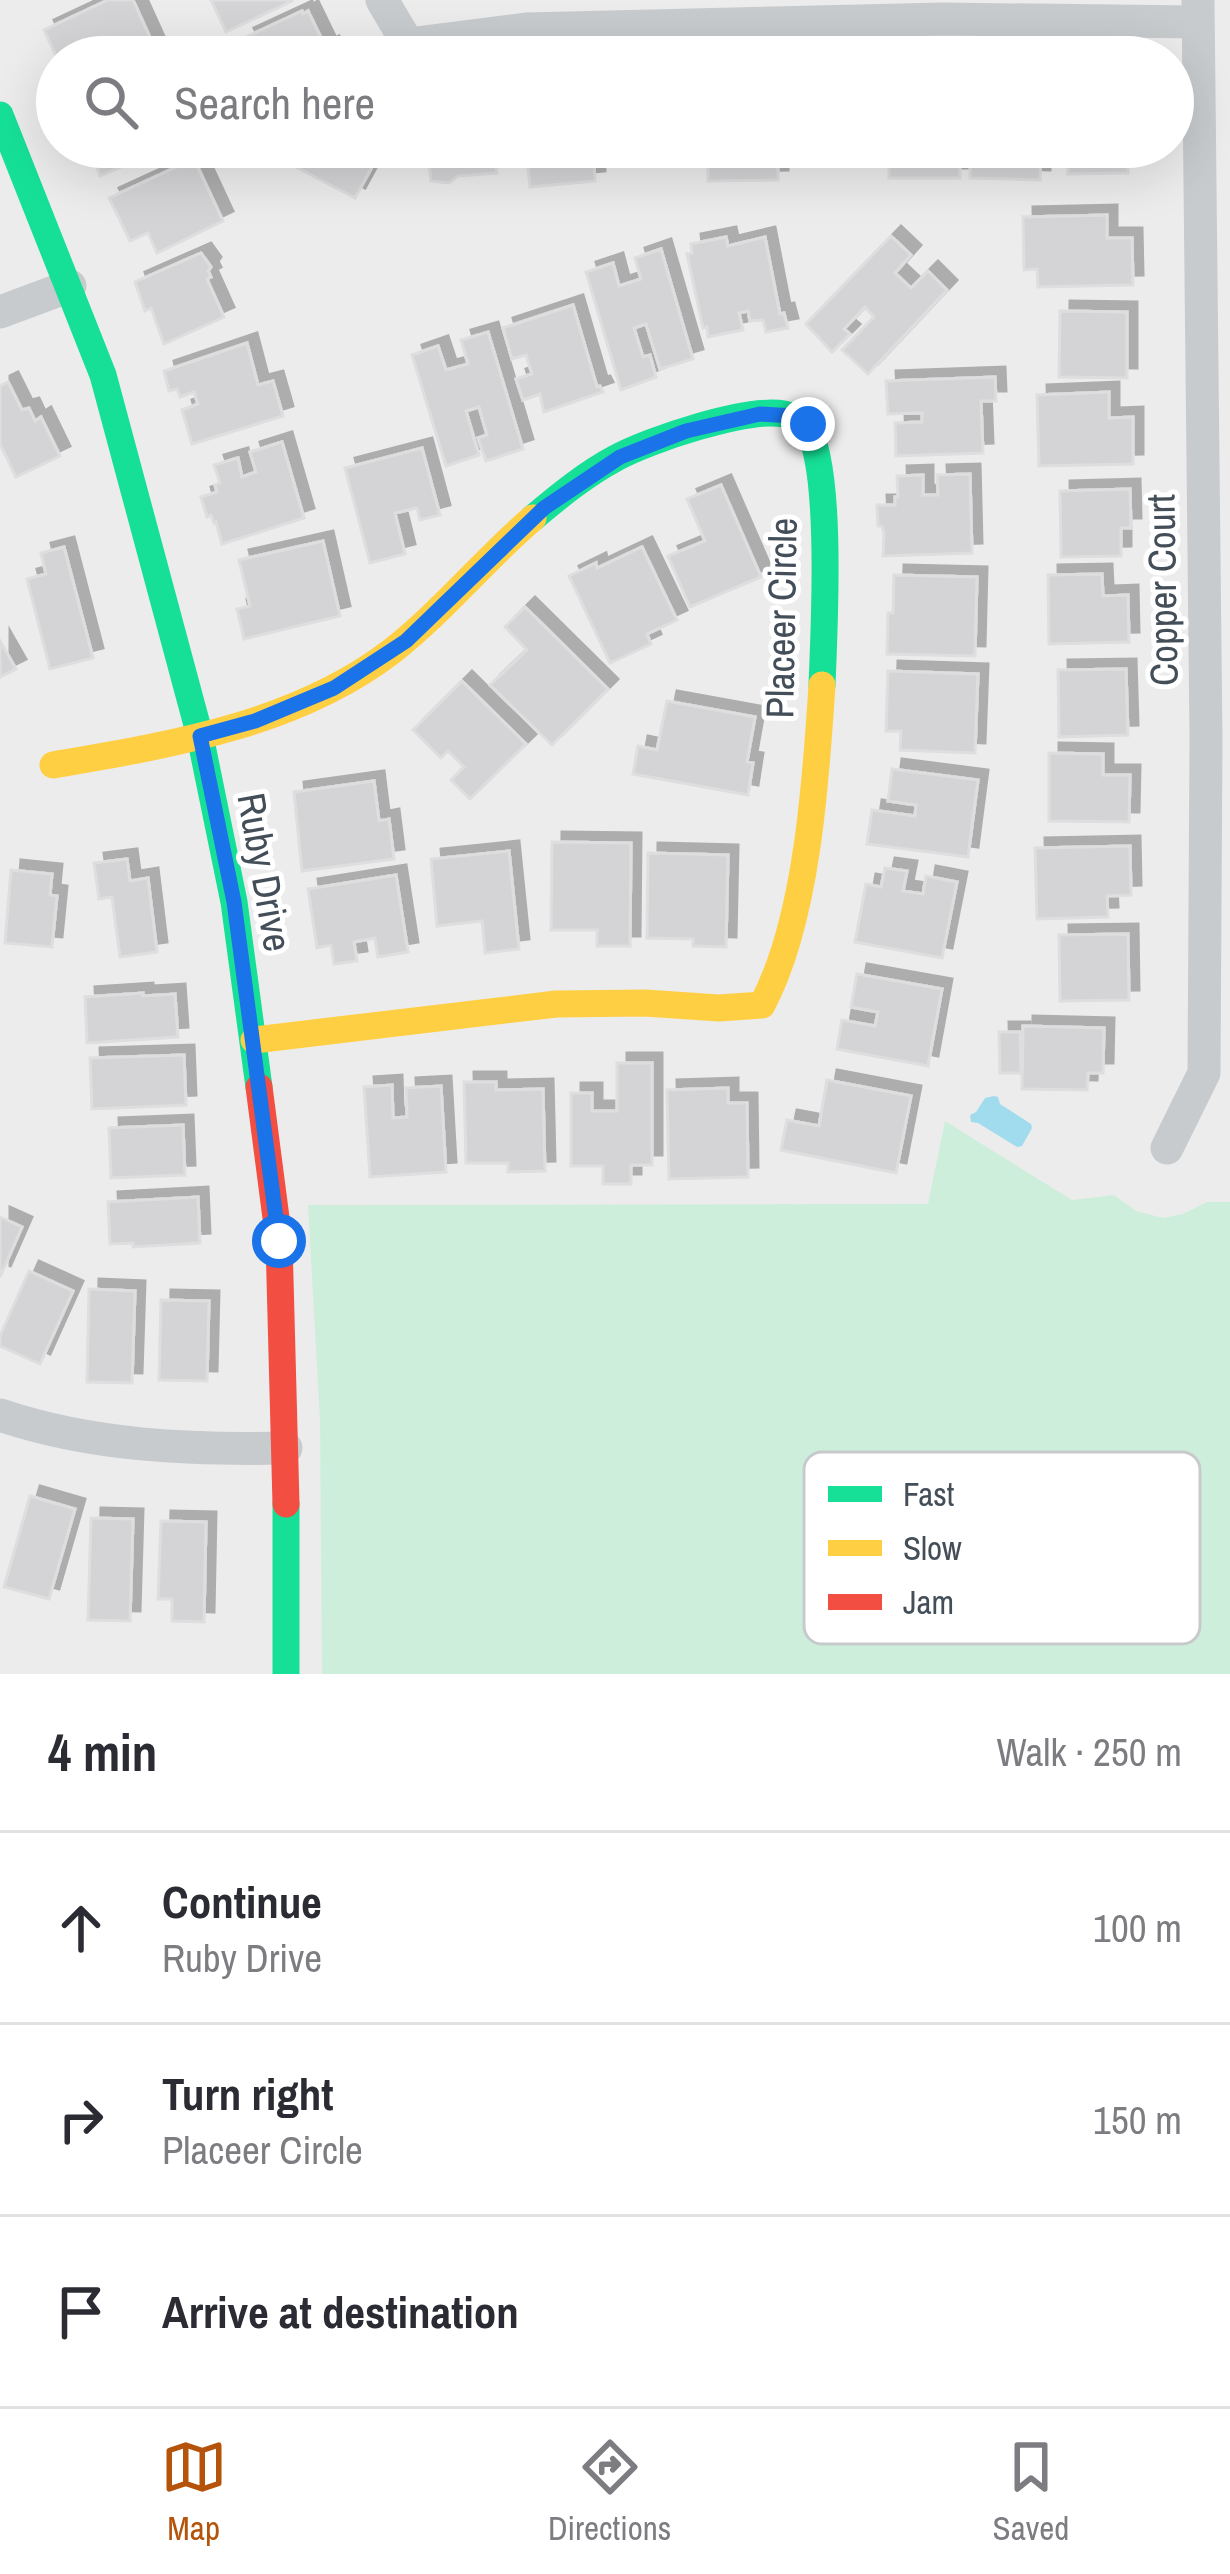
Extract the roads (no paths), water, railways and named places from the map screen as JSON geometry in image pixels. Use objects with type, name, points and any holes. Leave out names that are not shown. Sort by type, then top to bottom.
[{"type":"street","points":[[382,0],[402,36]]},
{"type":"street","points":[[466,36],[526,28],[810,11],[943,20],[1198,11]]},
{"type":"street","name":"Copper Court","points":[[1167,1148],[1204,1073],[1206,739],[1198,11]]},
{"type":"street","name":"Ruby Drive","points":[[0,115],[104,375],[200,736],[234,902],[279,1241],[286,1448],[286,1674]]},
{"type":"street","points":[[0,313],[70,286]]},
{"type":"street","name":"Placeer Circle","points":[[200,736],[255,721],[334,688],[406,641],[544,508],[620,457],[686,431],[760,414],[794,416],[808,424],[817,448],[824,555],[818,756],[783,964],[762,1005],[556,1004],[254,1040]]},
{"type":"street","points":[[52,764],[200,736]]},
{"type":"street","points":[[0,1414],[41,1429],[111,1440],[181,1447],[286,1448]]},
{"type":"water","points":[[994,1096],[1031,1124],[1022,1146],[971,1122],[970,1115],[985,1098]]}]
